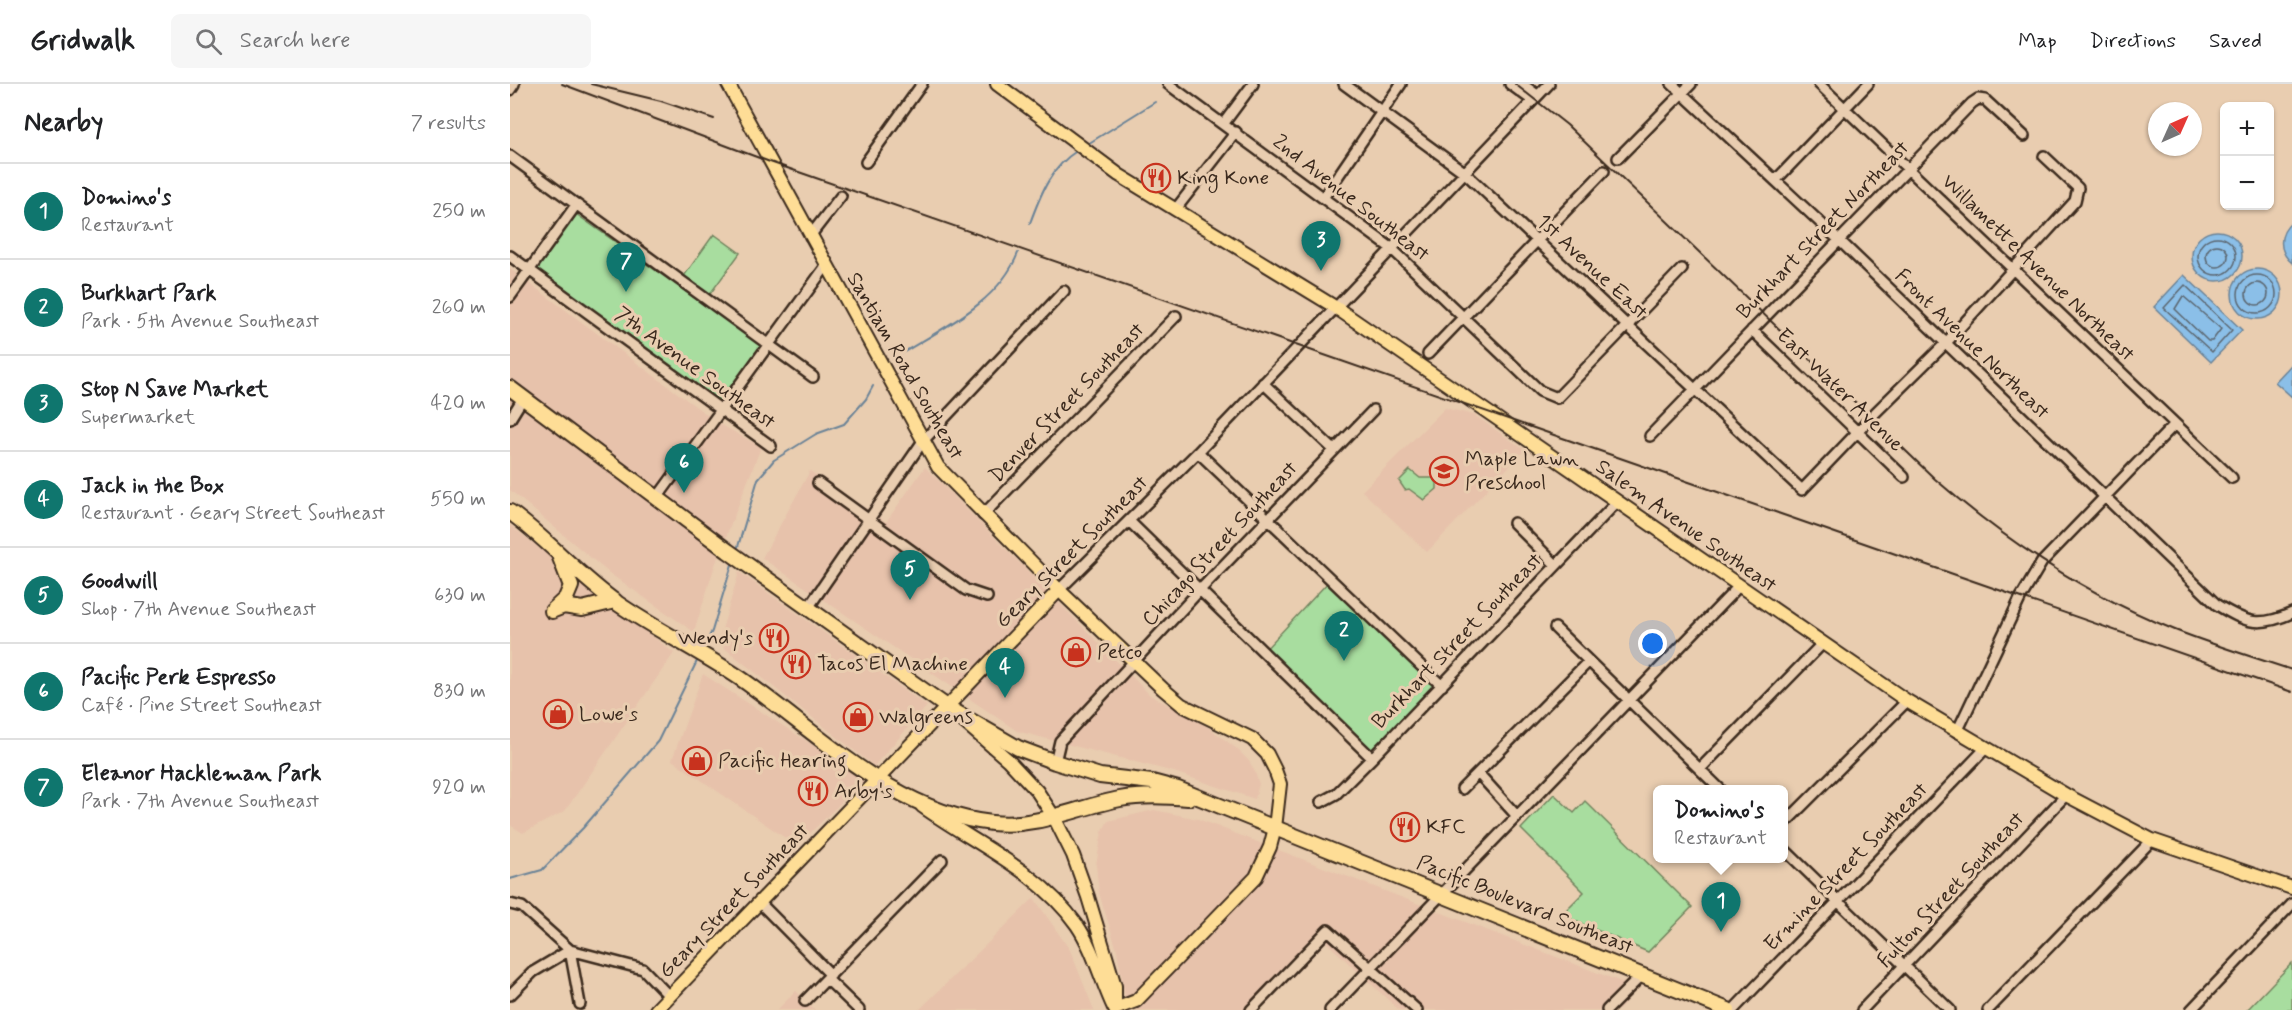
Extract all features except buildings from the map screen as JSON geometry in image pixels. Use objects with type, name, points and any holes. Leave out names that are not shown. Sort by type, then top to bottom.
[{"type":"highway","name":"Pacific Boulevard Southeast","points":[[510,388],[728,551],[947,707],[1018,748],[1100,776],[1152,782],[1205,800],[1728,1010]]},
{"type":"highway","name":"Pacific Boulevard Southeast","points":[[510,512],[615,602],[709,658],[879,780],[912,799],[963,818],[993,823],[1020,824],[1121,798],[1159,796],[1205,800]]},
{"type":"highway","points":[[557,550],[571,586],[566,598],[552,611],[564,606],[582,609],[615,602]]},
{"type":"main road","name":"Santiam Road Southeast","points":[[728,84],[938,467],[1059,590],[1134,663],[1182,705],[1252,739],[1267,754],[1280,784],[1275,828]]},
{"type":"main road","name":"Salem Avenue Southeast","points":[[997,84],[1119,175],[1335,307],[1907,701],[2066,795],[2152,840],[2292,888]]},
{"type":"main road","name":"Geary Street Southeast","points":[[656,1010],[1059,590]]},
{"type":"main road","points":[[947,707],[966,726],[1008,760],[1037,791],[1054,816],[1073,855],[1088,897],[1115,986],[1115,1010]]},
{"type":"main road","points":[[912,799],[957,832],[1009,861],[1047,890],[1088,943],[1115,1010]]},
{"type":"main road","points":[[1115,1010],[1136,1001],[1256,877],[1270,847],[1275,828]]},
{"type":"street","points":[[510,90],[514,84]]},
{"type":"street","points":[[866,162],[922,84]]},
{"type":"street","name":"2nd Avenue Southeast","points":[[1168,84],[1392,248],[1540,391],[1557,398],[1626,324]]},
{"type":"street","points":[[1224,123],[1253,84]]},
{"type":"street","name":"1st Avenue East","points":[[1344,84],[1464,172],[1802,490],[1857,432]]},
{"type":"street","points":[[1323,198],[1401,84]]},
{"type":"street","points":[[1510,84],[1535,98]]},
{"type":"street","points":[[1522,84],[1535,98]]},
{"type":"street","name":"Geary Street Southeast","points":[[1059,590],[1198,452],[1549,84]]},
{"type":"street","name":"Front Avenue Northeast","points":[[1672,84],[1839,240],[2217,605],[2251,623],[2274,621],[2292,613]]},
{"type":"street","points":[[1618,158],[1691,84]]},
{"type":"street","name":"Willamette Avenue Northeast","points":[[1819,84],[2232,478]]},
{"type":"street","points":[[1776,180],[1868,84]]},
{"type":"street","name":"Burkhart Street Northeast","points":[[1695,388],[1907,167],[1978,99],[1985,100],[2024,136]]},
{"type":"street","points":[[1175,210],[1236,132]]},
{"type":"street","points":[[510,156],[813,377]]},
{"type":"street","points":[[1857,432],[1945,344],[2075,201],[2079,192],[2074,183],[2044,156]]},
{"type":"street","points":[[1428,354],[1604,171]]},
{"type":"street","points":[[810,236],[841,196]]},
{"type":"street","points":[[510,297],[576,205]]},
{"type":"street","name":"7th Avenue Southeast","points":[[510,256],[771,446]]},
{"type":"street","points":[[657,498],[826,266]]},
{"type":"street","points":[[1626,324],[1682,269]]},
{"type":"street","points":[[808,608],[871,520],[923,441],[1064,291]]},
{"type":"street","name":"Denver Street Southeast","points":[[983,515],[1176,316]]},
{"type":"street","name":"East Water Avenue","points":[[1752,330],[1904,477]]},
{"type":"street","points":[[1263,383],[1334,450]]},
{"type":"street","points":[[1650,436],[1695,388]]},
{"type":"street","points":[[510,419],[523,398]]},
{"type":"street","name":"Chicago Street Southeast","points":[[1055,762],[1060,741],[1200,590],[1373,410]]},
{"type":"street","points":[[1957,732],[2020,599],[2042,562],[2175,424]]},
{"type":"street","points":[[1198,452],[1442,686]]},
{"type":"street","points":[[818,483],[966,590],[987,597]]},
{"type":"street","name":"Burkhart Street Southeast","points":[[1321,802],[1336,794],[1372,758],[1617,502]]},
{"type":"street","points":[[1129,521],[1372,758]]},
{"type":"street","points":[[1514,523],[1556,564]]},
{"type":"street","points":[[1330,1010],[1739,586]]},
{"type":"street","points":[[1555,628],[1717,785]]},
{"type":"street","points":[[1700,769],[1822,644]]},
{"type":"street","points":[[1462,789],[1588,662]]},
{"type":"street","points":[[1788,820],[1907,701]]},
{"type":"street","name":"Ermine Street Southeast","points":[[1733,1010],[1986,749]]},
{"type":"street","points":[[1478,773],[1516,815]]},
{"type":"street","name":"Fulton Street Southeast","points":[[1862,1010],[2066,795]]},
{"type":"street","points":[[1988,1010],[2152,840]]},
{"type":"street","points":[[1788,853],[1950,1010]]},
{"type":"street","points":[[805,1001],[942,860]]},
{"type":"street","points":[[759,902],[859,1010]]},
{"type":"street","points":[[510,904],[522,907],[570,950],[644,969],[669,996]]},
{"type":"street","points":[[2191,1010],[2292,904]]},
{"type":"street","points":[[1251,1010],[1328,930],[1417,1010]]},
{"type":"street","points":[[510,995],[533,972],[570,950]]},
{"type":"street","points":[[570,950],[580,1004]]},
{"type":"street","points":[[1606,1010],[1642,975]]},
{"type":"shaded area","points":[[510,269],[718,423],[761,447],[715,565],[694,632],[609,573],[510,490]]},
{"type":"shaded area","name":"Maple Lawn Preschool","points":[[1445,408],[1474,415],[1525,450],[1427,552],[1362,491]]},
{"type":"shaded area","points":[[925,467],[1150,695],[1208,727],[1249,761],[1259,784],[1255,799],[1174,772],[1017,731],[762,558],[810,471],[886,522]]},
{"type":"shaded area","points":[[510,525],[674,653],[565,811],[523,833],[510,825]]},
{"type":"shaded area","points":[[739,572],[927,706],[874,766],[718,643]]},
{"type":"shaded area","points":[[703,674],[865,779],[797,846],[672,760]]},
{"type":"shaded area","points":[[1154,810],[1198,819],[1637,988],[1619,1010],[1399,1010],[1326,942],[1260,1010],[1127,1010],[1117,950],[1099,893],[1096,865],[1102,832],[1108,821]]},
{"type":"shaded area","points":[[1034,898],[1070,950],[1094,1010],[919,1010]]},
{"type":"shaded area","points":[[796,991],[815,1010],[777,1010]]},
{"type":"green space","points":[[576,214],[761,345],[720,402],[535,270]]},
{"type":"green space","points":[[714,234],[740,253],[710,294],[684,276]]},
{"type":"green space","points":[[1410,470],[1420,478],[1433,478],[1437,483],[1437,489],[1424,500],[1409,489],[1405,490],[1399,481]]},
{"type":"green space","points":[[1331,579],[1442,686],[1372,758],[1263,652]]},
{"type":"green space","points":[[1554,794],[1574,813],[1585,801],[1692,907],[1648,952],[1561,915],[1584,892],[1521,829]]},
{"type":"green space","points":[[2292,963],[2292,1010],[2247,1010]]},
{"type":"water","points":[[2292,222],[2292,263],[2282,248],[2282,237]]},
{"type":"water","points":[[2217,231],[2235,238],[2242,256],[2235,274],[2217,281],[2199,274],[2192,256],[2199,238]]},
{"type":"water","points":[[2257,269],[2275,276],[2282,294],[2275,312],[2257,319],[2239,312],[2232,294],[2239,276]]},
{"type":"water","points":[[2184,275],[2242,330],[2211,362],[2154,307]]},
{"type":"water","points":[[2292,364],[2292,397],[2275,382]]},
{"type":"waterway","points":[[1086,145],[1155,102]]},
{"type":"waterway","points":[[1030,223],[1048,182],[1061,164],[1078,150]]},
{"type":"waterway","points":[[893,359],[946,327],[981,302],[1009,271],[1018,253]]},
{"type":"waterway","points":[[737,550],[758,479],[774,460],[816,434],[844,424],[866,399],[873,386]]},
{"type":"waterway","points":[[703,649],[712,631],[733,561]]},
{"type":"waterway","points":[[510,879],[542,870],[583,828],[658,741],[699,657]]},
{"type":"railway","points":[[562,84],[770,162],[2292,692]]},
{"type":"railway","points":[[591,84],[661,101],[714,119]]},
{"type":"railway","points":[[1515,84],[1567,125],[1935,479],[1990,524],[2048,565],[2142,616],[2204,641],[2292,670]]},
{"type":"place","name":"King Kone","points":[[1156,178]]},
{"type":"place","name":"Stop N Save Market","points":[[1321,271]]},
{"type":"place","name":"Eleanor Hackleman Park","points":[[626,292]]},
{"type":"place","name":"Maple Lawn Preschool","points":[[1444,471]]},
{"type":"place","name":"Pacific Perk Espresso","points":[[684,493]]},
{"type":"place","name":"Goodwill","points":[[910,600]]},
{"type":"place","name":"Wendy's","points":[[774,638]]},
{"type":"place","name":"Petco","points":[[1076,652]]},
{"type":"place","name":"Burkhart Park","points":[[1344,661]]},
{"type":"place","name":"Tacos El Machine","points":[[796,664]]},
{"type":"place","name":"Jack in the Box","points":[[1005,698]]},
{"type":"place","name":"Lowe's","points":[[558,714]]},
{"type":"place","name":"Walgreens","points":[[858,717]]},
{"type":"place","name":"Pacific Hearing","points":[[697,761]]},
{"type":"place","name":"Arby's","points":[[813,791]]},
{"type":"place","name":"KFC","points":[[1405,827]]},
{"type":"place","name":"Domino's","points":[[1721,932]]}]
